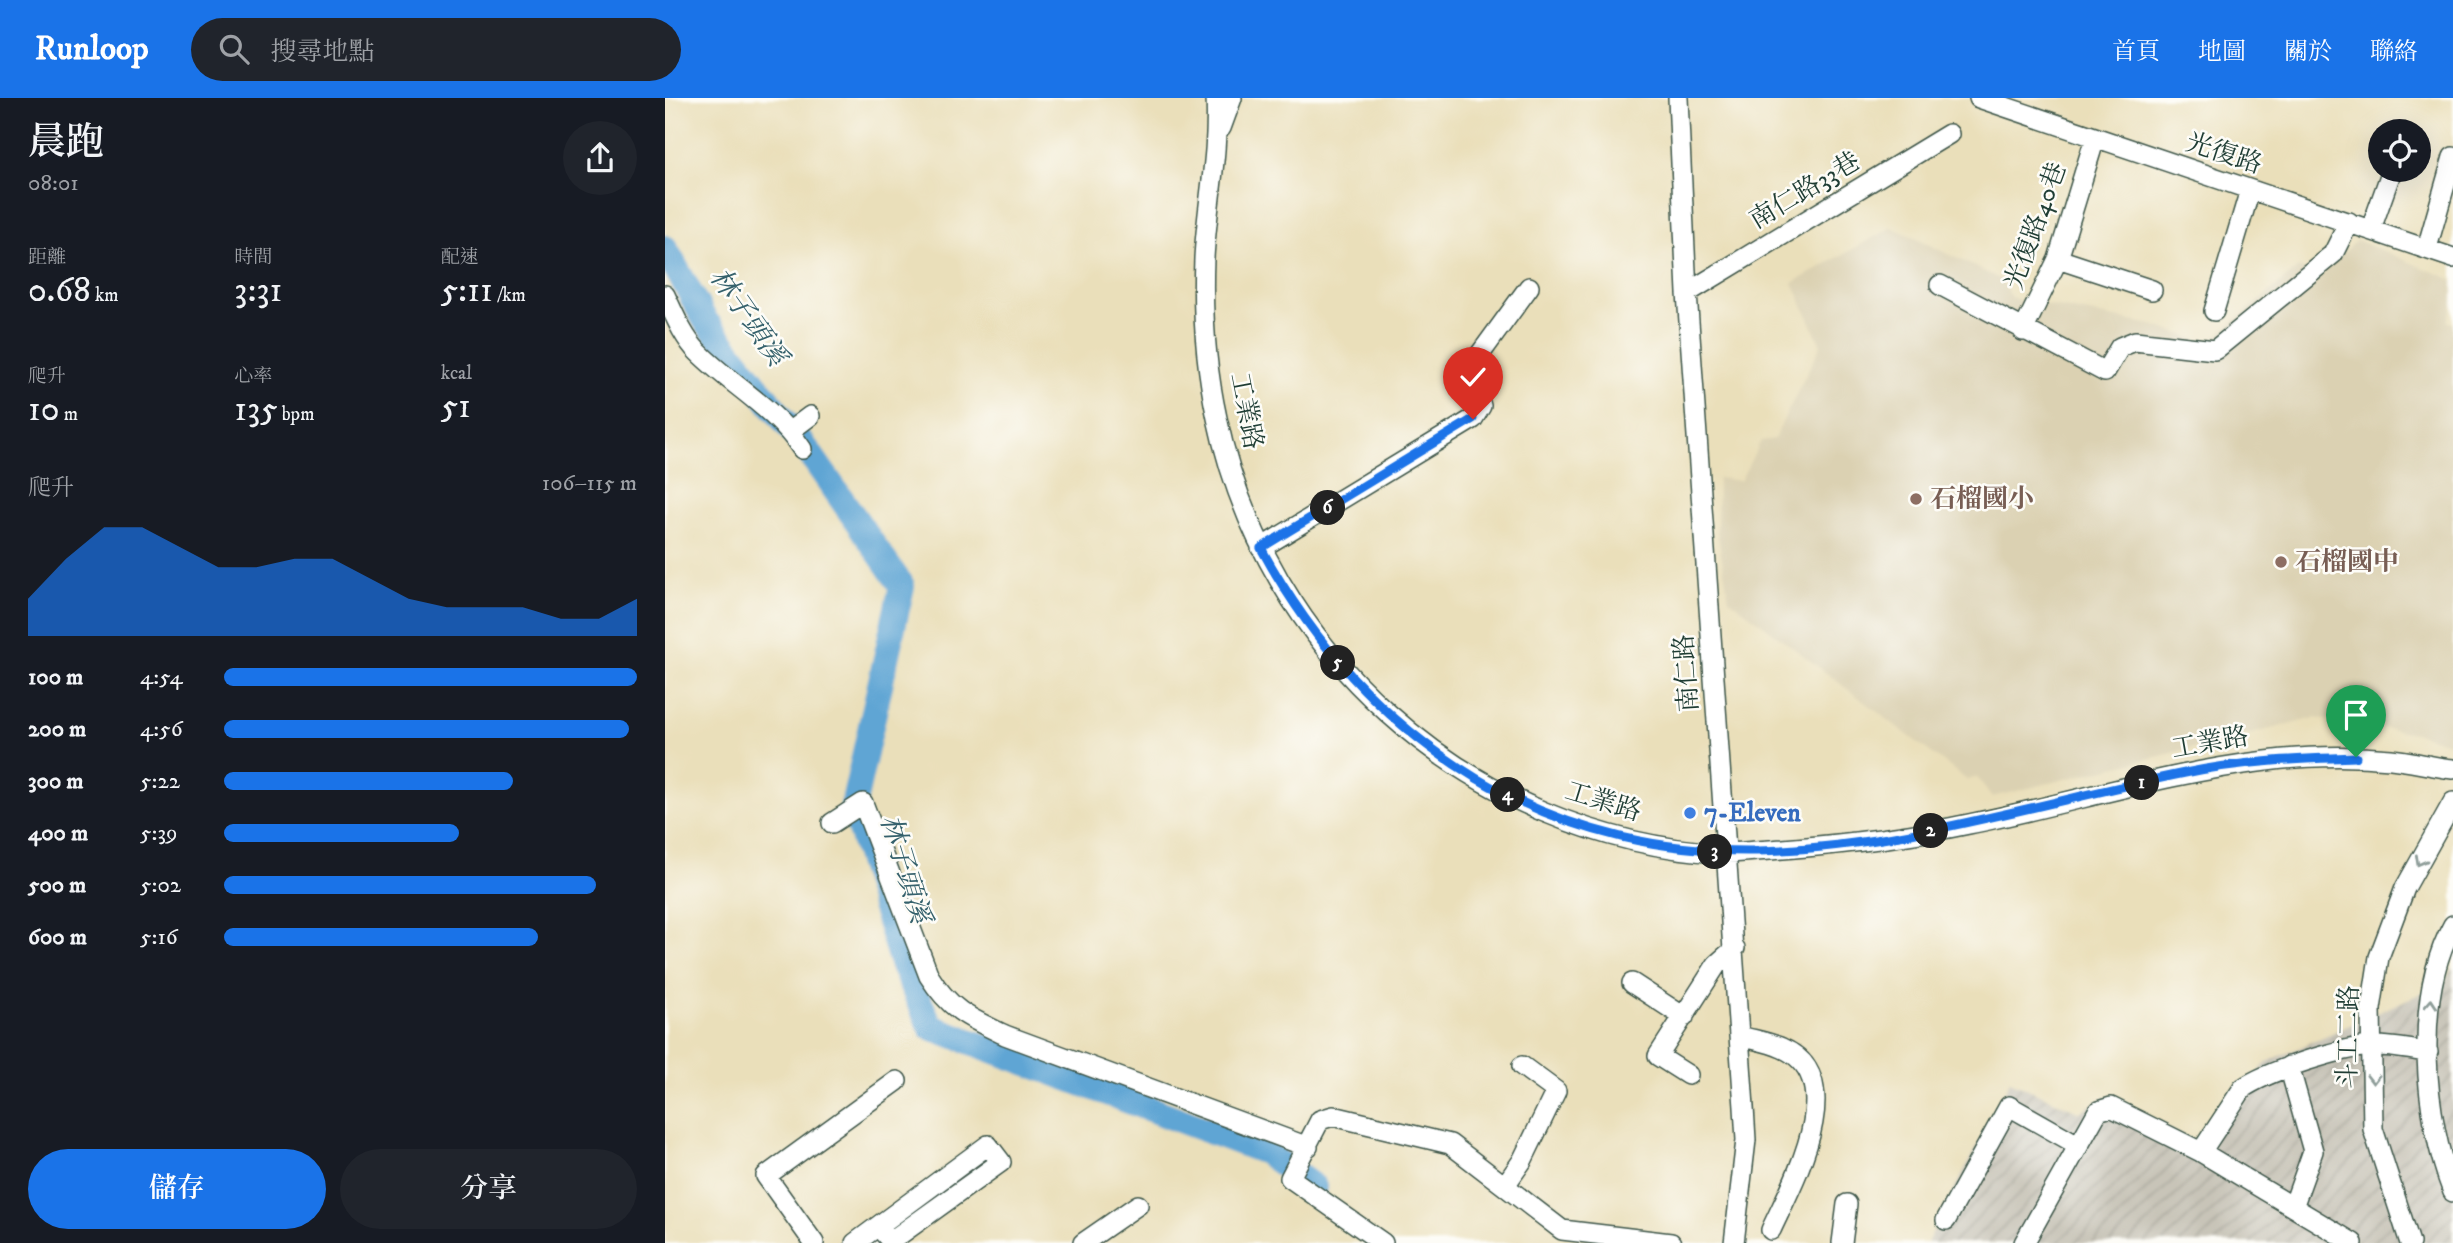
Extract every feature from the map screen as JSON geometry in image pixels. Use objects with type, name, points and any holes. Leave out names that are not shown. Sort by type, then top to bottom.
[{"type":"street","name":"工業路","points":[[1216,98],[1218,136],[1204,259],[1205,328],[1216,416],[1232,474],[1261,548],[1313,632],[1355,682],[1403,727],[1458,767],[1520,801],[1586,827],[1655,845],[1725,853],[1843,845],[1971,824],[2187,772],[2271,760],[2356,757],[2453,769]]},
{"type":"street","name":"工業路","points":[[1218,136],[1232,98]]},
{"type":"street","name":"南仁路","points":[[1678,98],[1687,293],[1725,853],[1735,948],[1746,1140],[1734,1243]]},
{"type":"street","name":"光復路","points":[[1979,98],[2453,258]]},
{"type":"street","name":"南仁路33巷","points":[[1687,293],[1949,134]]},
{"type":"street","name":"光復路40巷","points":[[2024,331],[2058,259],[2095,138]]},
{"type":"street","points":[[2427,248],[2453,157]]},
{"type":"street","points":[[2371,229],[2388,182]]},
{"type":"street","points":[[2214,312],[2250,190]]},
{"type":"street","points":[[1940,285],[2105,372],[2120,347],[2136,341],[2215,351],[2333,254],[2349,222]]},
{"type":"street","points":[[2058,259],[2152,290]]},
{"type":"street","points":[[1261,548],[1473,419],[1481,406],[1470,368],[1529,287]]},
{"type":"street","points":[[665,295],[696,350],[790,431],[802,449]]},
{"type":"street","points":[[790,431],[810,416]]},
{"type":"street","name":"斗工二路","points":[[2410,1243],[2373,1129],[2371,1009],[2379,957],[2405,888],[2453,802]]},
{"type":"street","points":[[832,823],[863,803],[929,976],[943,999],[961,1014],[1005,1035],[1308,1147]]},
{"type":"street","points":[[2453,925],[2433,978],[2428,1052],[2432,1113],[2442,1162],[2453,1192]]},
{"type":"street","points":[[1688,1075],[1658,1056],[1717,964],[1735,948]]},
{"type":"street","points":[[1632,983],[1684,1017]]},
{"type":"street","points":[[1740,1036],[1784,1048],[1807,1069],[1817,1095],[1804,1160],[1771,1230]]},
{"type":"street","points":[[2201,1152],[2243,1088],[2289,1066],[2373,1045],[2428,1052]]},
{"type":"street","points":[[1506,1184],[1522,1161],[1556,1091],[1522,1066]]},
{"type":"street","points":[[2289,1066],[2312,1151],[2293,1207]]},
{"type":"street","points":[[814,1243],[766,1176],[897,1081]]},
{"type":"street","points":[[1947,1220],[2008,1106],[2078,1145]]},
{"type":"street","points":[[2024,1243],[2098,1111],[2111,1107],[2201,1152],[2353,1243]]},
{"type":"street","points":[[1383,1243],[1290,1178],[1320,1120],[1333,1116],[1450,1144],[1506,1184],[1562,1230],[1671,1243]]},
{"type":"street","points":[[855,1243],[887,1237],[1001,1162],[988,1145],[887,1237]]},
{"type":"street","points":[[1842,1243],[1846,1204]]},
{"type":"street","points":[[1083,1243],[1138,1205]]},
{"type":"shaded area","points":[[1892,227],[2002,280],[2011,298],[2152,325],[2208,343],[2298,268],[2321,275],[2357,240],[2453,280],[2453,304],[2447,321],[2453,324],[2453,744],[2415,733],[2315,718],[1992,797],[1977,777],[1967,780],[1729,599],[1717,530],[1718,478],[1740,481],[1761,441],[1774,439],[1821,345],[1793,283]]},
{"type":"shaded area","points":[[2453,966],[2453,1243],[1927,1243],[2010,1081],[2080,1112],[2105,1097],[2195,1142],[2267,1062],[2444,983]]},
{"type":"waterway","name":"林子頭溪","points":[[665,248],[705,320],[808,451],[902,586],[853,807],[903,966],[931,1027],[1265,1152],[1314,1187]]},
{"type":"place","name":"石榴國小","points":[[1916,499]]},
{"type":"place","name":"石榴國中","points":[[2281,562]]},
{"type":"place","name":"7-Eleven","points":[[1690,813]]},
{"type":"route","points":[[1473,419],[1261,548],[1313,632],[1378,705],[1458,767],[1488,785],[1553,815],[1620,837],[1690,850],[1725,853],[1843,845],[1971,824],[2187,772],[2271,760],[2356,757]]}]
